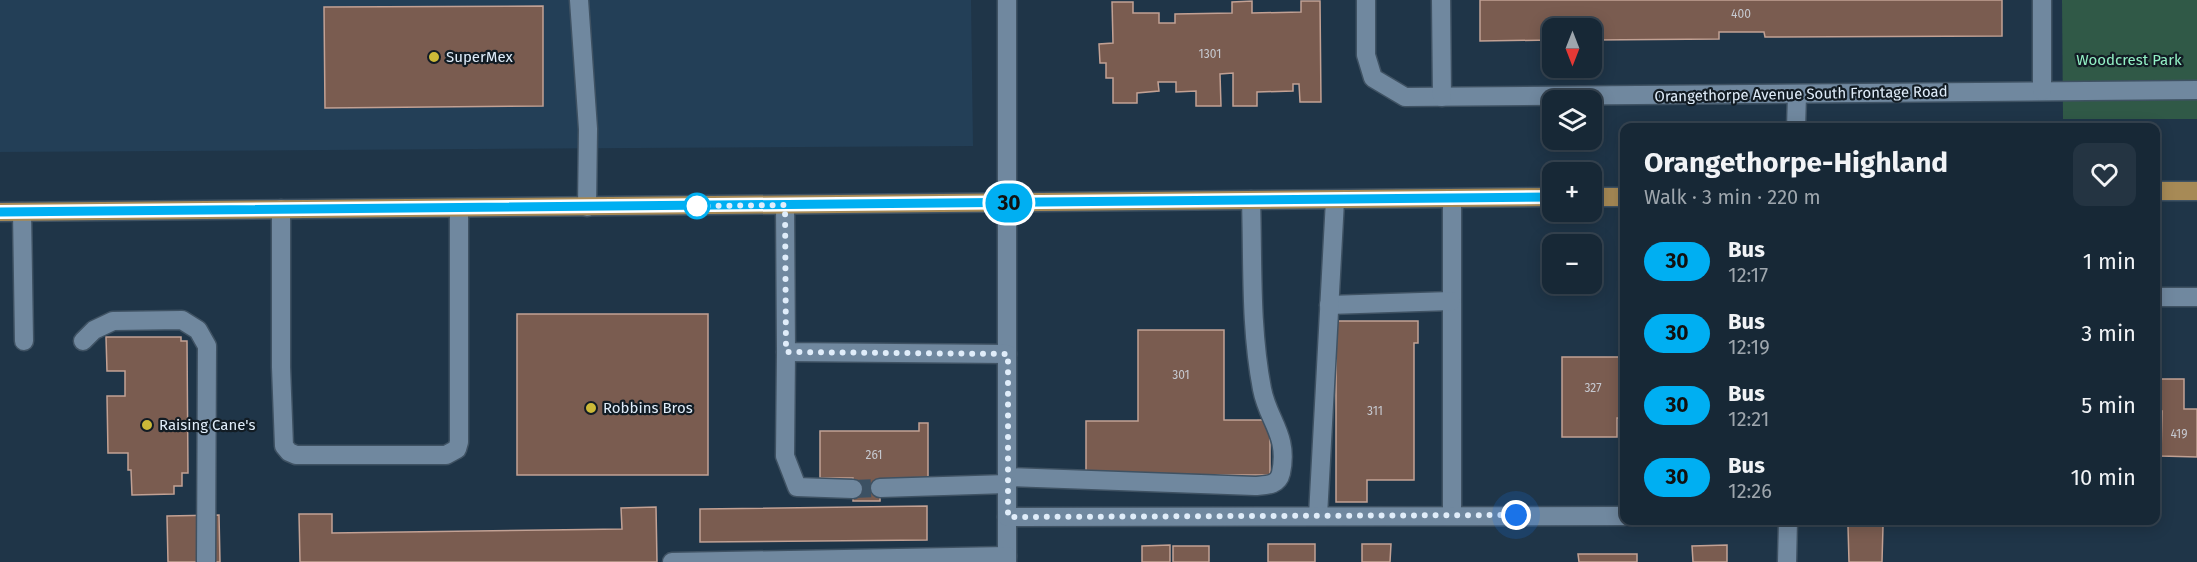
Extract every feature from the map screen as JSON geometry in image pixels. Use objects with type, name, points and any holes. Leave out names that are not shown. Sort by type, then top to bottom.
[{"type":"main road","points":[[2160,192],[2197,191]]},
{"type":"main road","points":[[0,212],[1542,197]]},
{"type":"main road","points":[[1602,197],[1620,197]]},
{"type":"street","points":[[579,0],[588,129],[587,207]]},
{"type":"street","points":[[672,562],[1008,559],[1008,0]]},
{"type":"street","name":"Orangethorpe Avenue South Frontage Road","points":[[1366,0],[1366,55],[1373,78],[1405,96],[1797,95],[2197,90]]},
{"type":"street","points":[[1441,0],[1442,96]]},
{"type":"street","points":[[2042,0],[2042,91]]},
{"type":"street","points":[[1796,123],[1797,95]]},
{"type":"street","points":[[1452,199],[1452,515]]},
{"type":"street","points":[[880,488],[1007,481],[1270,485],[1278,481],[1281,473],[1282,444],[1262,391],[1254,329],[1251,200]]},
{"type":"street","points":[[1318,516],[1335,200]]},
{"type":"street","points":[[785,205],[785,456],[797,488],[853,489]]},
{"type":"street","points":[[281,209],[281,367],[284,446],[296,455],[446,455],[457,449],[459,442],[459,208]]},
{"type":"street","points":[[22,212],[24,341]]},
{"type":"street","points":[[2160,297],[2197,297]]},
{"type":"street","points":[[1329,305],[1451,301]]},
{"type":"street","points":[[83,341],[94,330],[113,321],[182,320],[198,330],[207,346],[206,562]]},
{"type":"street","points":[[786,352],[1008,354]]},
{"type":"street","points":[[1008,517],[1620,516]]},
{"type":"street","points":[[1787,562],[1788,525]]},
{"type":"shaded area","points":[[0,0],[971,0],[973,146],[0,152]]},
{"type":"green space","name":"Woodcrest Park","points":[[2062,0],[2197,0],[2197,119],[2063,119]]},
{"type":"building","points":[[1480,0],[2002,0],[2002,36],[1765,37],[1764,32],[1719,32],[1719,39],[1602,40],[1602,18],[1542,18],[1542,40],[1480,41]]},
{"type":"building","points":[[1252,1],[1252,13],[1301,12],[1301,1],[1320,1],[1321,102],[1300,102],[1299,84],[1293,84],[1293,91],[1257,92],[1257,106],[1233,106],[1233,73],[1220,74],[1221,106],[1196,106],[1196,91],[1176,92],[1176,82],[1158,82],[1159,91],[1137,93],[1137,103],[1113,103],[1113,78],[1106,78],[1106,63],[1100,63],[1099,44],[1113,43],[1112,2],[1133,2],[1133,13],[1159,13],[1159,23],[1175,23],[1175,14],[1232,13],[1232,2]]},
{"type":"building","name":"SuperMex","points":[[543,6],[543,106],[325,108],[324,7]]},
{"type":"building","points":[[517,314],[708,314],[708,475],[517,475]]},
{"type":"building","points":[[1333,321],[1418,321],[1418,343],[1414,343],[1414,480],[1367,480],[1367,502],[1336,502],[1336,342]]},
{"type":"building","points":[[1138,330],[1224,330],[1224,420],[1270,420],[1270,475],[1086,475],[1086,421],[1138,421]]},
{"type":"building","name":"Raising Cane's","points":[[106,337],[181,337],[181,341],[187,341],[188,473],[182,473],[182,486],[174,486],[174,494],[132,495],[128,453],[108,453],[107,396],[125,396],[125,371],[107,371]]},
{"type":"building","points":[[1562,357],[1620,357],[1620,418],[1617,418],[1617,437],[1562,437]]},
{"type":"building","points":[[2160,379],[2184,379],[2184,409],[2197,409],[2197,457],[2161,456],[2162,411],[2160,411]]},
{"type":"building","points":[[919,423],[928,423],[928,479],[880,479],[880,501],[853,501],[853,478],[820,478],[820,431],[919,431]]},
{"type":"building","points":[[927,506],[927,540],[700,542],[700,509]]},
{"type":"building","points":[[656,507],[657,562],[300,562],[299,514],[332,514],[332,533],[622,529],[621,508]]},
{"type":"building","points":[[219,515],[220,562],[168,562],[167,516]]},
{"type":"building","points":[[1848,526],[1883,526],[1882,562],[1849,562]]},
{"type":"building","points":[[1268,544],[1315,544],[1315,562],[1268,562]]},
{"type":"building","points":[[1362,544],[1391,544],[1390,562],[1362,562]]},
{"type":"building","points":[[1170,545],[1170,562],[1142,562],[1142,546]]},
{"type":"building","points":[[1727,545],[1727,562],[1693,562],[1692,546]]},
{"type":"building","points":[[1173,546],[1209,546],[1209,562],[1173,562]]},
{"type":"building","points":[[1578,554],[1637,554],[1637,562],[1579,562]]},
{"type":"tunnel","points":[[853,489],[880,488]]},
{"type":"bus line","name":"30","points":[[0,212],[1542,197]]},
{"type":"place","name":"SuperMex","points":[[434,57]]},
{"type":"place","name":"Robbins Bros","points":[[591,408]]},
{"type":"place","name":"Raising Cane's","points":[[147,425]]},
{"type":"route","points":[[697,206],[785,205],[786,352],[1008,354],[1008,517],[1516,515]]}]
